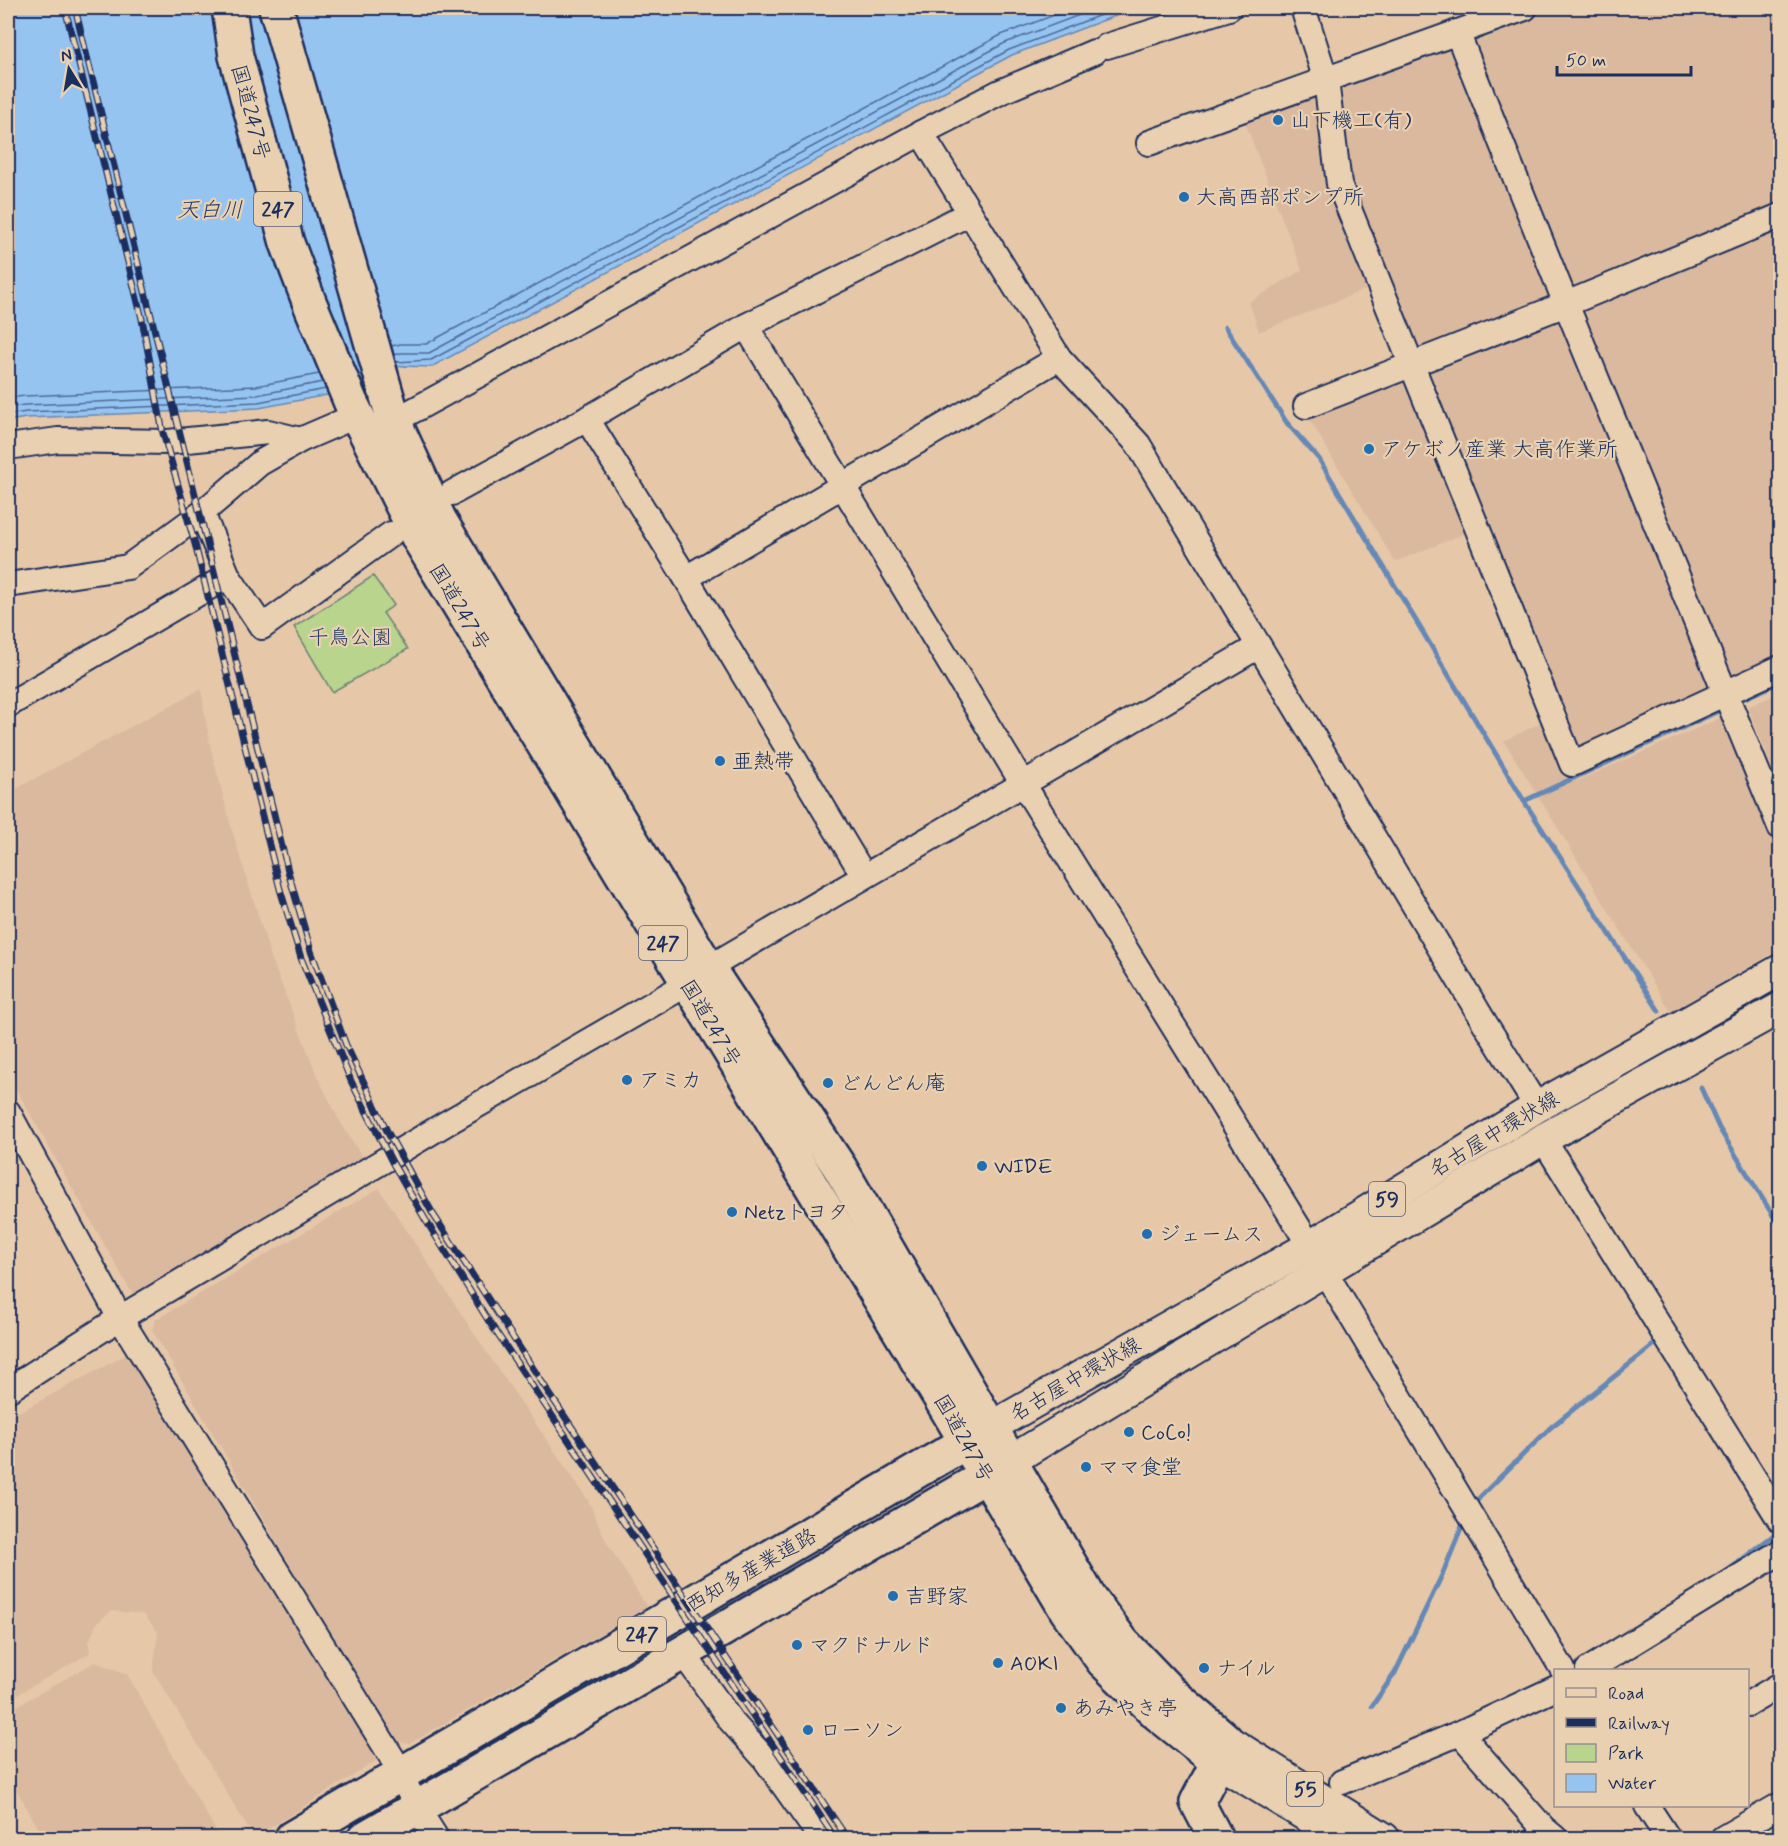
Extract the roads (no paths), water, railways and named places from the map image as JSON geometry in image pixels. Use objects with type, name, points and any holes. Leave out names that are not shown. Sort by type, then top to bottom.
[{"type":"highway","name":"国道247号","points":[[229,8],[236,56],[287,243],[310,304],[355,409],[419,539],[698,976],[979,1435],[1067,1611],[1103,1661],[1159,1715],[1222,1751]]},
{"type":"highway","name":"国道247号","points":[[276,8],[390,406],[439,519],[698,976]]},
{"type":"highway","name":"西知多産業道路","points":[[292,1839],[979,1435]]},
{"type":"highway","name":"西知多産業道路","points":[[365,1839],[998,1469]]},
{"type":"highway","points":[[1216,1839],[1197,1802],[1222,1751]]},
{"type":"main road","name":"名古屋中環状線","points":[[979,1435],[1310,1246],[1537,1107],[1780,970]]},
{"type":"main road","name":"名古屋中環状線","points":[[998,1469],[1543,1139],[1780,1008]]},
{"type":"main road","name":"55","points":[[1222,1751],[1342,1839]]},
{"type":"main road","name":"55","points":[[1222,1751],[1384,1839]]},
{"type":"street","points":[[390,406],[1000,92],[1101,49],[1229,8]]},
{"type":"street","points":[[1303,8],[1326,80],[1339,184],[1572,764],[1728,702],[1780,668]]},
{"type":"street","points":[[1149,143],[1525,8]]},
{"type":"street","points":[[1457,32],[1780,827]]},
{"type":"street","points":[[921,133],[1059,358],[1138,444],[1486,1026],[1537,1107]]},
{"type":"street","points":[[452,493],[587,419],[746,326],[970,213]]},
{"type":"street","points":[[1306,406],[1566,304],[1780,216]]},
{"type":"street","points":[[746,326],[1023,784],[1310,1246]]},
{"type":"street","points":[[686,578],[1059,358]]},
{"type":"street","points":[[8,585],[128,567],[202,513],[260,463],[355,409]]},
{"type":"street","points":[[587,419],[686,578],[864,876]]},
{"type":"street","points":[[8,447],[58,440],[168,442],[268,432],[300,440]]},
{"type":"street","points":[[202,513],[228,576],[262,627],[391,534]]},
{"type":"street","points":[[8,705],[228,576]]},
{"type":"street","points":[[8,1390],[120,1318],[445,1124],[1259,646]]},
{"type":"street","points":[[8,1112],[120,1318],[402,1775],[417,1808],[436,1839]]},
{"type":"street","points":[[1543,1139],[1780,1520]]},
{"type":"street","points":[[1325,1272],[1556,1669]]},
{"type":"street","points":[[1591,1669],[1780,1552]]},
{"type":"street","points":[[683,1653],[731,1721],[765,1759],[821,1839]]},
{"type":"street","points":[[1342,1782],[1460,1733],[1554,1677]]},
{"type":"street","points":[[1749,1703],[1780,1685]]},
{"type":"street","points":[[1460,1733],[1555,1839]]},
{"type":"street","points":[[1723,1839],[1780,1805]]},
{"type":"street","points":[[1648,1807],[1668,1839]]},
{"type":"water","name":"天白川","points":[[8,8],[1136,8],[1012,55],[431,367],[401,366],[327,395],[259,408],[26,418],[8,421]]},
{"type":"waterway","points":[[1225,327],[1287,423],[1319,459],[1524,801],[1659,1011]]},
{"type":"waterway","points":[[1736,702],[1780,682]]},
{"type":"waterway","points":[[1524,801],[1725,708]]},
{"type":"waterway","points":[[1701,1088],[1719,1128],[1780,1227]]},
{"type":"waterway","points":[[1473,1506],[1550,1428],[1661,1339]]},
{"type":"waterway","points":[[1372,1706],[1395,1673],[1443,1573],[1465,1519]]},
{"type":"waterway","points":[[1722,1575],[1779,1531]]},
{"type":"railway","points":[[65,8],[142,319],[163,433],[195,544],[280,889],[301,958],[351,1081],[392,1162],[488,1320],[835,1838]]},
{"type":"railway","points":[[75,8],[289,875],[311,951],[346,1045],[388,1133],[433,1214],[551,1396],[847,1838]]},
{"type":"place","name":"山下機工(有)","points":[[1278,120]]},
{"type":"place","name":"大高西部ポンプ所","points":[[1184,197]]},
{"type":"place","name":"アケボノ産業 大高作業所","points":[[1369,449]]},
{"type":"place","name":"亜熱帯","points":[[720,761]]},
{"type":"place","name":"アミカ","points":[[627,1080]]},
{"type":"place","name":"どんどん庵","points":[[828,1083]]},
{"type":"place","name":"WIDE","points":[[982,1166]]},
{"type":"place","name":"Netzトヨタ","points":[[732,1212]]},
{"type":"place","name":"ジェームス","points":[[1147,1234]]},
{"type":"place","name":"CoCo!","points":[[1129,1432]]},
{"type":"place","name":"ママ食堂","points":[[1086,1467]]},
{"type":"place","name":"吉野家","points":[[893,1596]]},
{"type":"place","name":"マクドナルド","points":[[797,1645]]},
{"type":"place","name":"AOKI","points":[[998,1663]]},
{"type":"place","name":"ナイル","points":[[1204,1668]]},
{"type":"place","name":"あみやき亭","points":[[1061,1708]]},
{"type":"place","name":"ローソン","points":[[808,1730]]},
{"type":"park label","name":"千鳥公園","points":[[350,637]]}]
